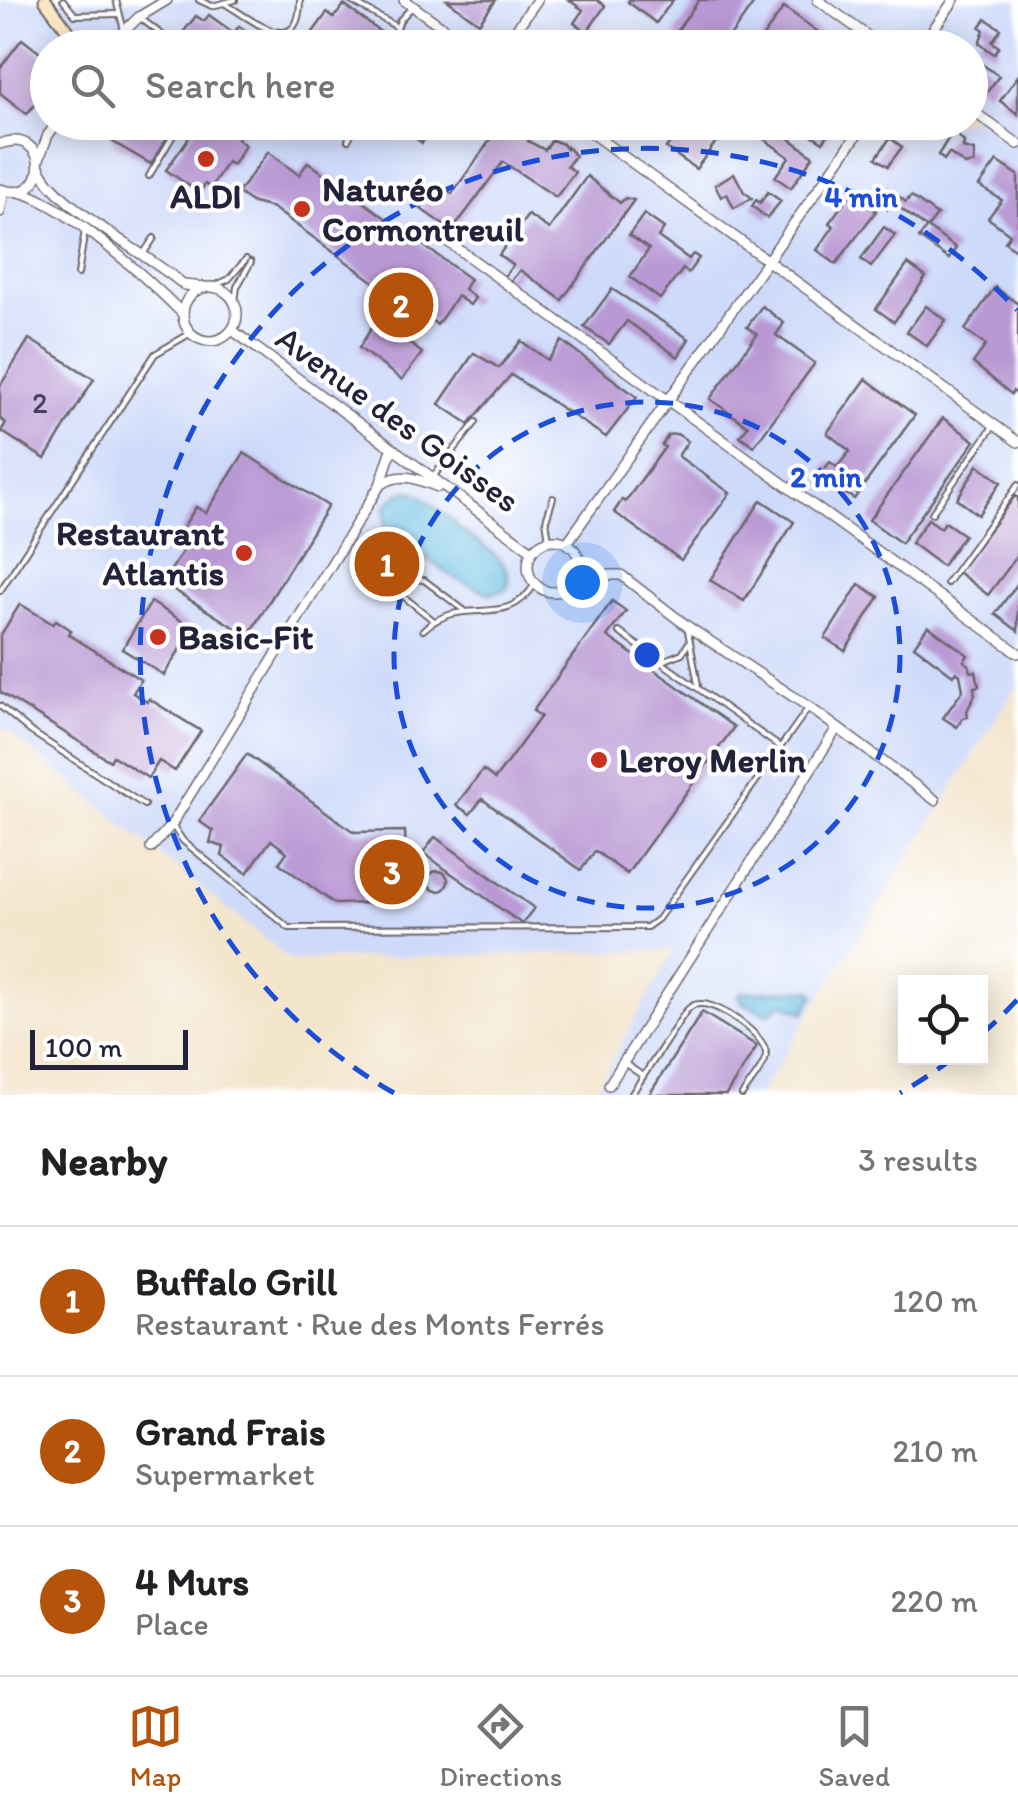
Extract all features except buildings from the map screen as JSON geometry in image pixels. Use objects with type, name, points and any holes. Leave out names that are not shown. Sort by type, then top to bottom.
[{"type":"main road","points":[[44,0],[67,30]]},
{"type":"street","points":[[124,30],[166,0]]},
{"type":"street","points":[[515,30],[537,0]]},
{"type":"street","points":[[818,0],[859,30]]},
{"type":"street","points":[[933,30],[954,0]]},
{"type":"street","points":[[409,3],[447,30]]},
{"type":"street","points":[[988,123],[1018,144]]},
{"type":"street","points":[[0,144],[33,140]]},
{"type":"street","points":[[20,192],[31,186],[46,140]]},
{"type":"street","points":[[601,140],[1018,442]]},
{"type":"street","points":[[535,584],[559,591],[574,582],[580,561],[567,544],[853,140]]},
{"type":"street","points":[[0,212],[2,190],[43,200],[143,274],[183,314],[191,333],[208,340],[232,330],[237,316],[234,302],[225,291],[184,285],[68,202],[52,186],[36,154],[24,143]]},
{"type":"street","points":[[446,241],[1018,653]]},
{"type":"street","points":[[183,314],[189,297],[208,287]]},
{"type":"street","name":"Avenue des Goisses","points":[[232,330],[532,552]]},
{"type":"street","points":[[151,848],[172,824],[380,485],[392,448]]},
{"type":"street","points":[[380,485],[393,476],[406,476],[450,491]]},
{"type":"street","name":"Avenue des Goisses","points":[[535,584],[528,568],[532,552],[549,540],[567,544]]},
{"type":"street","points":[[578,575],[621,575],[687,626],[935,800]]},
{"type":"street","points":[[610,1085],[837,728]]},
{"type":"lane","points":[[63,0],[75,15],[120,14]]},
{"type":"lane","points":[[116,0],[124,30]]},
{"type":"lane","points":[[198,0],[212,6],[235,0]]},
{"type":"lane","points":[[292,30],[300,0]]},
{"type":"lane","points":[[349,0],[397,26]]},
{"type":"lane","points":[[224,3],[270,30]]},
{"type":"lane","points":[[396,30],[409,3]]},
{"type":"lane","points":[[138,18],[154,30]]},
{"type":"lane","points":[[149,176],[170,140]]},
{"type":"lane","points":[[78,274],[85,230]]},
{"type":"lane","points":[[143,254],[154,238]]},
{"type":"lane","points":[[208,287],[228,279],[248,260],[234,302]]},
{"type":"lane","points":[[0,591],[155,354],[191,333]]},
{"type":"lane","points":[[432,478],[476,422]]},
{"type":"lane","points":[[932,512],[994,424]]},
{"type":"lane","points":[[947,583],[1018,485]]},
{"type":"lane","points":[[549,540],[546,520],[553,498]]},
{"type":"lane","points":[[434,620],[402,596],[411,579],[424,580],[465,612]]},
{"type":"lane","points":[[423,630],[448,613],[511,608],[526,598],[535,584]]},
{"type":"lane","points":[[687,626],[698,688]]},
{"type":"lane","points":[[619,632],[780,748]]},
{"type":"lane","points":[[660,661],[682,653],[690,641]]},
{"type":"lane","points":[[0,706],[30,731],[144,805]]},
{"type":"lane","points":[[172,824],[182,841],[289,928],[647,928],[658,919],[809,708]]},
{"type":"lane","points":[[631,1095],[686,1011],[706,1004],[762,1040],[764,1061],[742,1095]]},
{"type":"lane","points":[[624,1063],[643,1076]]},
{"type":"shaded area","points":[[0,0],[1018,0],[1018,689],[759,1095],[593,1095],[674,950],[291,960],[0,725]]},
{"type":"water","points":[[400,493],[419,494],[500,560],[506,569],[507,589],[491,594],[452,577],[390,532],[385,524],[386,505]]},
{"type":"water","points":[[811,990],[815,995],[804,1013],[782,1003],[768,1014],[742,1002],[739,995],[743,992]]},
{"type":"place","name":"ALDI","points":[[206,159]]},
{"type":"place","name":"Naturéo Cormontreuil","points":[[302,209]]},
{"type":"place","name":"Grand Frais","points":[[401,305]]},
{"type":"place","name":"Restaurant Atlantis","points":[[244,553]]},
{"type":"place","name":"Buffalo Grill","points":[[387,564]]},
{"type":"place","name":"Basic-Fit","points":[[158,637]]},
{"type":"place","name":"Leroy Merlin","points":[[599,760]]},
{"type":"place","name":"4 Murs","points":[[392,872]]}]
